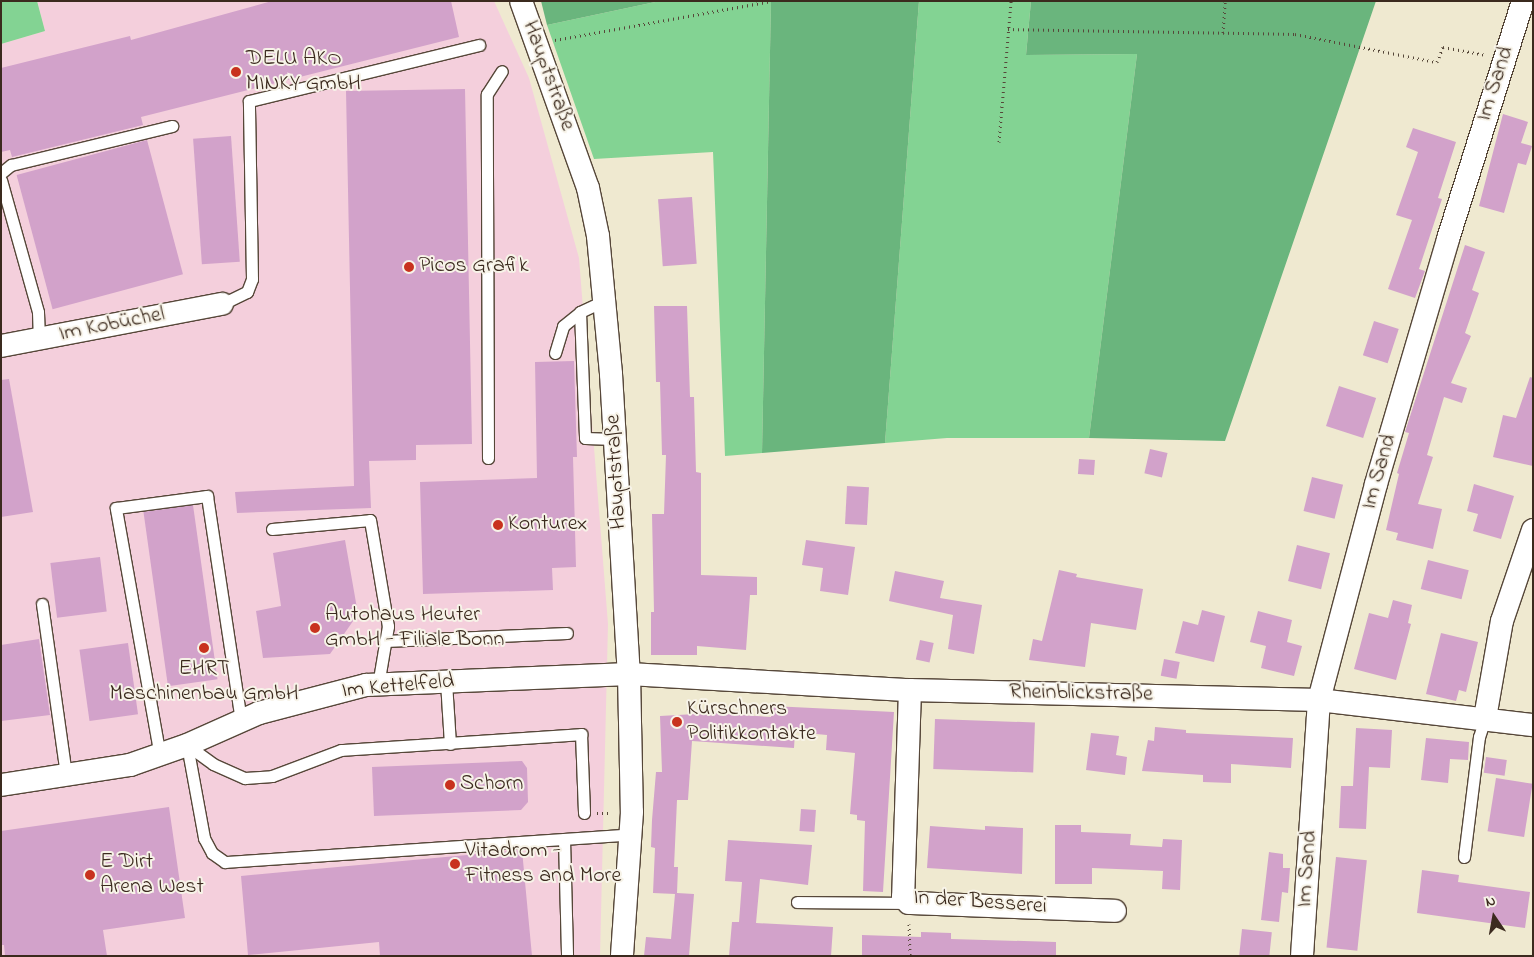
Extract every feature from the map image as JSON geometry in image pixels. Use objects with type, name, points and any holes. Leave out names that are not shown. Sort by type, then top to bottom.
[{"type":"street","name":"Hauptstraße","points":[[521,1],[588,188],[598,236],[615,439],[629,674],[631,834],[622,956]]},
{"type":"street","name":"Im Sand","points":[[1302,956],[1319,700],[1376,484],[1523,1]]},
{"type":"street","name":"Im Kobüchel","points":[[1,346],[222,304]]},
{"type":"street","points":[[1485,718],[1502,621],[1533,530]]},
{"type":"street","name":"Rheinblickstraße","points":[[629,674],[910,690],[1319,700],[1533,725]]},
{"type":"street","name":"Im Kettelfeld","points":[[1,785],[130,765],[160,756],[241,720],[315,696],[378,685],[629,674]]},
{"type":"street","name":"In der Besserei","points":[[910,690],[903,897],[909,903],[1115,911]]},
{"type":"lane","points":[[222,304],[248,292],[252,279],[249,101],[479,45]]},
{"type":"lane","points":[[488,458],[487,94],[502,71]]},
{"type":"lane","points":[[1,173],[11,165],[172,126]]},
{"type":"lane","points":[[1,180],[38,312],[40,338]]},
{"type":"lane","points":[[555,353],[563,326],[580,312],[604,302]]},
{"type":"lane","points":[[580,312],[585,438],[615,439]]},
{"type":"lane","points":[[160,756],[116,508],[207,496],[241,720]]},
{"type":"lane","points":[[272,529],[370,520],[388,626],[378,685]]},
{"type":"lane","points":[[42,604],[66,775]]},
{"type":"lane","points":[[385,641],[567,633]]},
{"type":"lane","points":[[446,682],[450,744]]},
{"type":"lane","points":[[1464,857],[1479,737],[1485,718]]},
{"type":"lane","points":[[187,745],[213,764],[245,778],[272,776],[341,750],[581,734],[584,813]]},
{"type":"lane","points":[[187,745],[204,838],[212,853],[225,862],[631,834]]},
{"type":"lane","points":[[564,839],[567,956]]},
{"type":"lane","points":[[796,902],[909,903]]},
{"type":"path","points":[[536,44],[771,1]]},
{"type":"path","points":[[999,142],[1010,1]]},
{"type":"path","points":[[1223,33],[1224,1]]},
{"type":"path","points":[[1008,29],[1295,34],[1437,62],[1442,47],[1504,59]]},
{"type":"path","points":[[909,903],[910,956]]},
{"type":"shaded area","points":[[37,1],[494,1],[529,78],[579,258],[608,624],[600,956],[1,956],[1,44],[45,31]]},
{"type":"green space","points":[[1,1],[37,1],[45,31],[1,44]]},
{"type":"green space","points":[[541,1],[660,1],[547,25]]},
{"type":"green space","points":[[660,1],[771,1],[762,453],[725,456],[713,152],[594,159],[547,25]]},
{"type":"green space","points":[[771,1],[919,1],[885,443],[762,453]]},
{"type":"green space","points":[[919,1],[1031,1],[1026,55],[1137,54],[1089,438],[947,438],[885,443]]},
{"type":"green space","points":[[1031,1],[1376,1],[1225,441],[1089,438],[1137,54],[1026,55]]},
{"type":"building","name":"DELU AKO MINKY GmbH","points":[[272,1],[451,1],[459,37],[141,117],[143,125],[12,157],[10,150],[1,152],[1,68],[130,36],[131,40]]},
{"type":"building","name":"Picos Grafik","points":[[465,89],[472,444],[416,445],[416,460],[369,461],[371,508],[237,513],[235,492],[354,486],[346,91]]},
{"type":"building","points":[[1503,114],[1528,122],[1521,143],[1532,146],[1526,165],[1518,163],[1504,213],[1479,206]]},
{"type":"building","points":[[1413,128],[1456,142],[1438,198],[1442,199],[1419,269],[1425,271],[1415,298],[1388,289],[1412,220],[1396,215],[1418,152],[1406,147]]},
{"type":"building","points":[[231,136],[240,262],[202,264],[193,139]]},
{"type":"building","points":[[147,140],[183,274],[53,309],[17,175]]},
{"type":"building","points":[[692,197],[697,264],[663,266],[658,199]]},
{"type":"building","points":[[1465,245],[1485,252],[1472,290],[1479,293],[1465,333],[1471,336],[1451,383],[1467,388],[1462,403],[1444,397],[1427,455],[1433,457],[1418,504],[1442,509],[1433,549],[1396,540],[1398,533],[1386,530],[1399,474],[1397,473],[1409,433],[1405,432]]},
{"type":"building","points":[[654,306],[687,306],[690,397],[694,397],[696,472],[701,473],[701,575],[757,577],[757,595],[750,595],[746,650],[697,646],[697,655],[651,655],[651,612],[654,612],[652,514],[664,514],[666,455],[662,455],[660,382],[656,382]]},
{"type":"building","points":[[1374,321],[1399,329],[1388,363],[1363,355]]},
{"type":"building","name":"Konturex","points":[[574,361],[577,457],[573,457],[576,567],[552,568],[553,590],[423,594],[420,482],[537,478],[535,362]]},
{"type":"building","points":[[1530,377],[1533,378],[1533,466],[1493,457],[1503,415],[1516,418]]},
{"type":"building","points":[[9,379],[33,512],[1,517],[1,380]]},
{"type":"building","points":[[1339,386],[1376,398],[1363,438],[1326,426]]},
{"type":"building","points":[[1150,449],[1168,453],[1162,477],[1144,473]]},
{"type":"building","points":[[1079,459],[1095,460],[1094,475],[1078,474]]},
{"type":"building","points":[[1312,477],[1343,485],[1335,519],[1304,511]]},
{"type":"building","points":[[1474,484],[1514,496],[1501,539],[1473,531],[1478,514],[1467,511]]},
{"type":"building","points":[[847,486],[869,487],[867,525],[845,524]]},
{"type":"building","points":[[193,505],[217,679],[168,686],[143,512]]},
{"type":"building","points":[[345,540],[358,614],[330,654],[263,658],[256,611],[281,606],[273,553]]},
{"type":"building","points":[[806,540],[855,547],[848,595],[820,591],[823,568],[802,565]]},
{"type":"building","points":[[1297,545],[1330,553],[1321,589],[1288,581]]},
{"type":"building","points":[[100,557],[107,612],[57,618],[50,563]]},
{"type":"building","points":[[1428,560],[1469,570],[1461,599],[1421,589]]},
{"type":"building","points":[[1059,570],[1077,574],[1076,577],[1143,589],[1136,630],[1091,623],[1085,667],[1029,660],[1033,639],[1042,641]]},
{"type":"building","points":[[895,571],[944,581],[940,598],[982,605],[974,654],[948,649],[953,615],[889,601]]},
{"type":"building","points":[[1393,600],[1412,605],[1408,623],[1411,624],[1396,680],[1354,669],[1369,613],[1388,618]]},
{"type":"building","points":[[1202,610],[1225,616],[1214,662],[1175,653],[1183,621],[1198,625]]},
{"type":"building","points":[[1258,611],[1292,620],[1287,642],[1302,646],[1294,676],[1261,668],[1266,646],[1250,642]]},
{"type":"building","points":[[1441,633],[1478,642],[1466,692],[1459,690],[1456,701],[1426,694]]},
{"type":"building","points":[[39,639],[50,715],[1,721],[1,645]]},
{"type":"building","points":[[920,640],[934,643],[930,662],[916,660]]},
{"type":"building","points":[[128,643],[138,714],[89,721],[79,650]]},
{"type":"building","points":[[1164,659],[1180,662],[1176,679],[1161,676]]},
{"type":"building","points":[[772,706],[894,712],[883,892],[863,891],[865,821],[857,820],[857,815],[850,814],[855,753],[826,750],[827,735],[795,732],[794,748],[692,741],[688,800],[677,800],[674,867],[678,867],[677,893],[694,894],[689,956],[644,956],[646,937],[671,939],[675,894],[653,893],[655,848],[651,847],[652,820],[656,772],[662,772],[660,716],[713,713],[771,717]]},
{"type":"building","points":[[935,719],[1035,722],[1033,772],[933,769]]},
{"type":"building","points":[[1155,727],[1186,730],[1186,733],[1293,738],[1291,768],[1231,764],[1231,783],[1203,782],[1203,775],[1142,771],[1148,740],[1154,741]]},
{"type":"building","points":[[1356,728],[1392,730],[1390,768],[1369,767],[1366,829],[1339,828],[1341,786],[1353,786]]},
{"type":"building","points":[[1091,733],[1119,736],[1116,755],[1127,757],[1125,775],[1086,770]]},
{"type":"building","points":[[1426,738],[1469,742],[1468,760],[1450,759],[1448,783],[1421,780]]},
{"type":"building","points":[[1486,757],[1507,760],[1505,776],[1484,773]]},
{"type":"building","name":"Schorn","points":[[522,761],[527,768],[528,802],[521,810],[374,816],[372,767]]},
{"type":"building","points":[[1496,778],[1533,784],[1524,837],[1488,831]]},
{"type":"building","name":"E Dirt Arena West","points":[[169,807],[185,918],[103,930],[107,956],[5,956],[4,945],[1,945],[1,831]]},
{"type":"building","points":[[801,809],[816,810],[814,832],[799,831]]},
{"type":"building","points":[[1055,825],[1081,825],[1081,832],[1131,834],[1130,845],[1162,847],[1163,839],[1182,840],[1180,890],[1162,889],[1163,871],[1092,868],[1092,884],[1055,884]]},
{"type":"building","points":[[930,826],[985,830],[985,826],[1023,828],[1022,874],[927,868]]},
{"type":"building","points":[[728,840],[812,845],[808,885],[760,879],[756,923],[833,927],[831,956],[729,956],[732,922],[739,922],[742,882],[725,881]]},
{"type":"building","points":[[522,850],[532,956],[380,956],[379,942],[248,955],[241,876]]},
{"type":"building","points":[[1269,852],[1283,854],[1283,868],[1290,868],[1288,893],[1282,892],[1279,922],[1261,920]]},
{"type":"building","points":[[1336,857],[1367,860],[1357,951],[1326,948]]},
{"type":"building","points":[[1422,870],[1459,875],[1458,882],[1530,892],[1525,928],[1417,913]]},
{"type":"building","points":[[1242,929],[1272,932],[1269,956],[1239,956]]},
{"type":"building","points":[[921,932],[951,933],[951,939],[1056,942],[1056,956],[862,956],[862,935],[921,937]]},
{"type":"place","name":"DELU AKO MINKY GmbH","points":[[236,72]]},
{"type":"place","name":"Picos Grafik","points":[[409,267]]},
{"type":"place","name":"Konturex","points":[[498,525]]},
{"type":"place","name":"Autohaus Heuter GmbH - Filiale Bonn","points":[[315,628]]},
{"type":"place","name":"EHRT Maschinenbau GmbH","points":[[204,648]]},
{"type":"place","name":"Kürschners Politikkontakte","points":[[677,722]]},
{"type":"place","name":"Schorn","points":[[450,785]]},
{"type":"place","name":"Vitadrom - Fitness and More","points":[[455,864]]},
{"type":"place","name":"E Dirt Arena West","points":[[90,875]]}]
